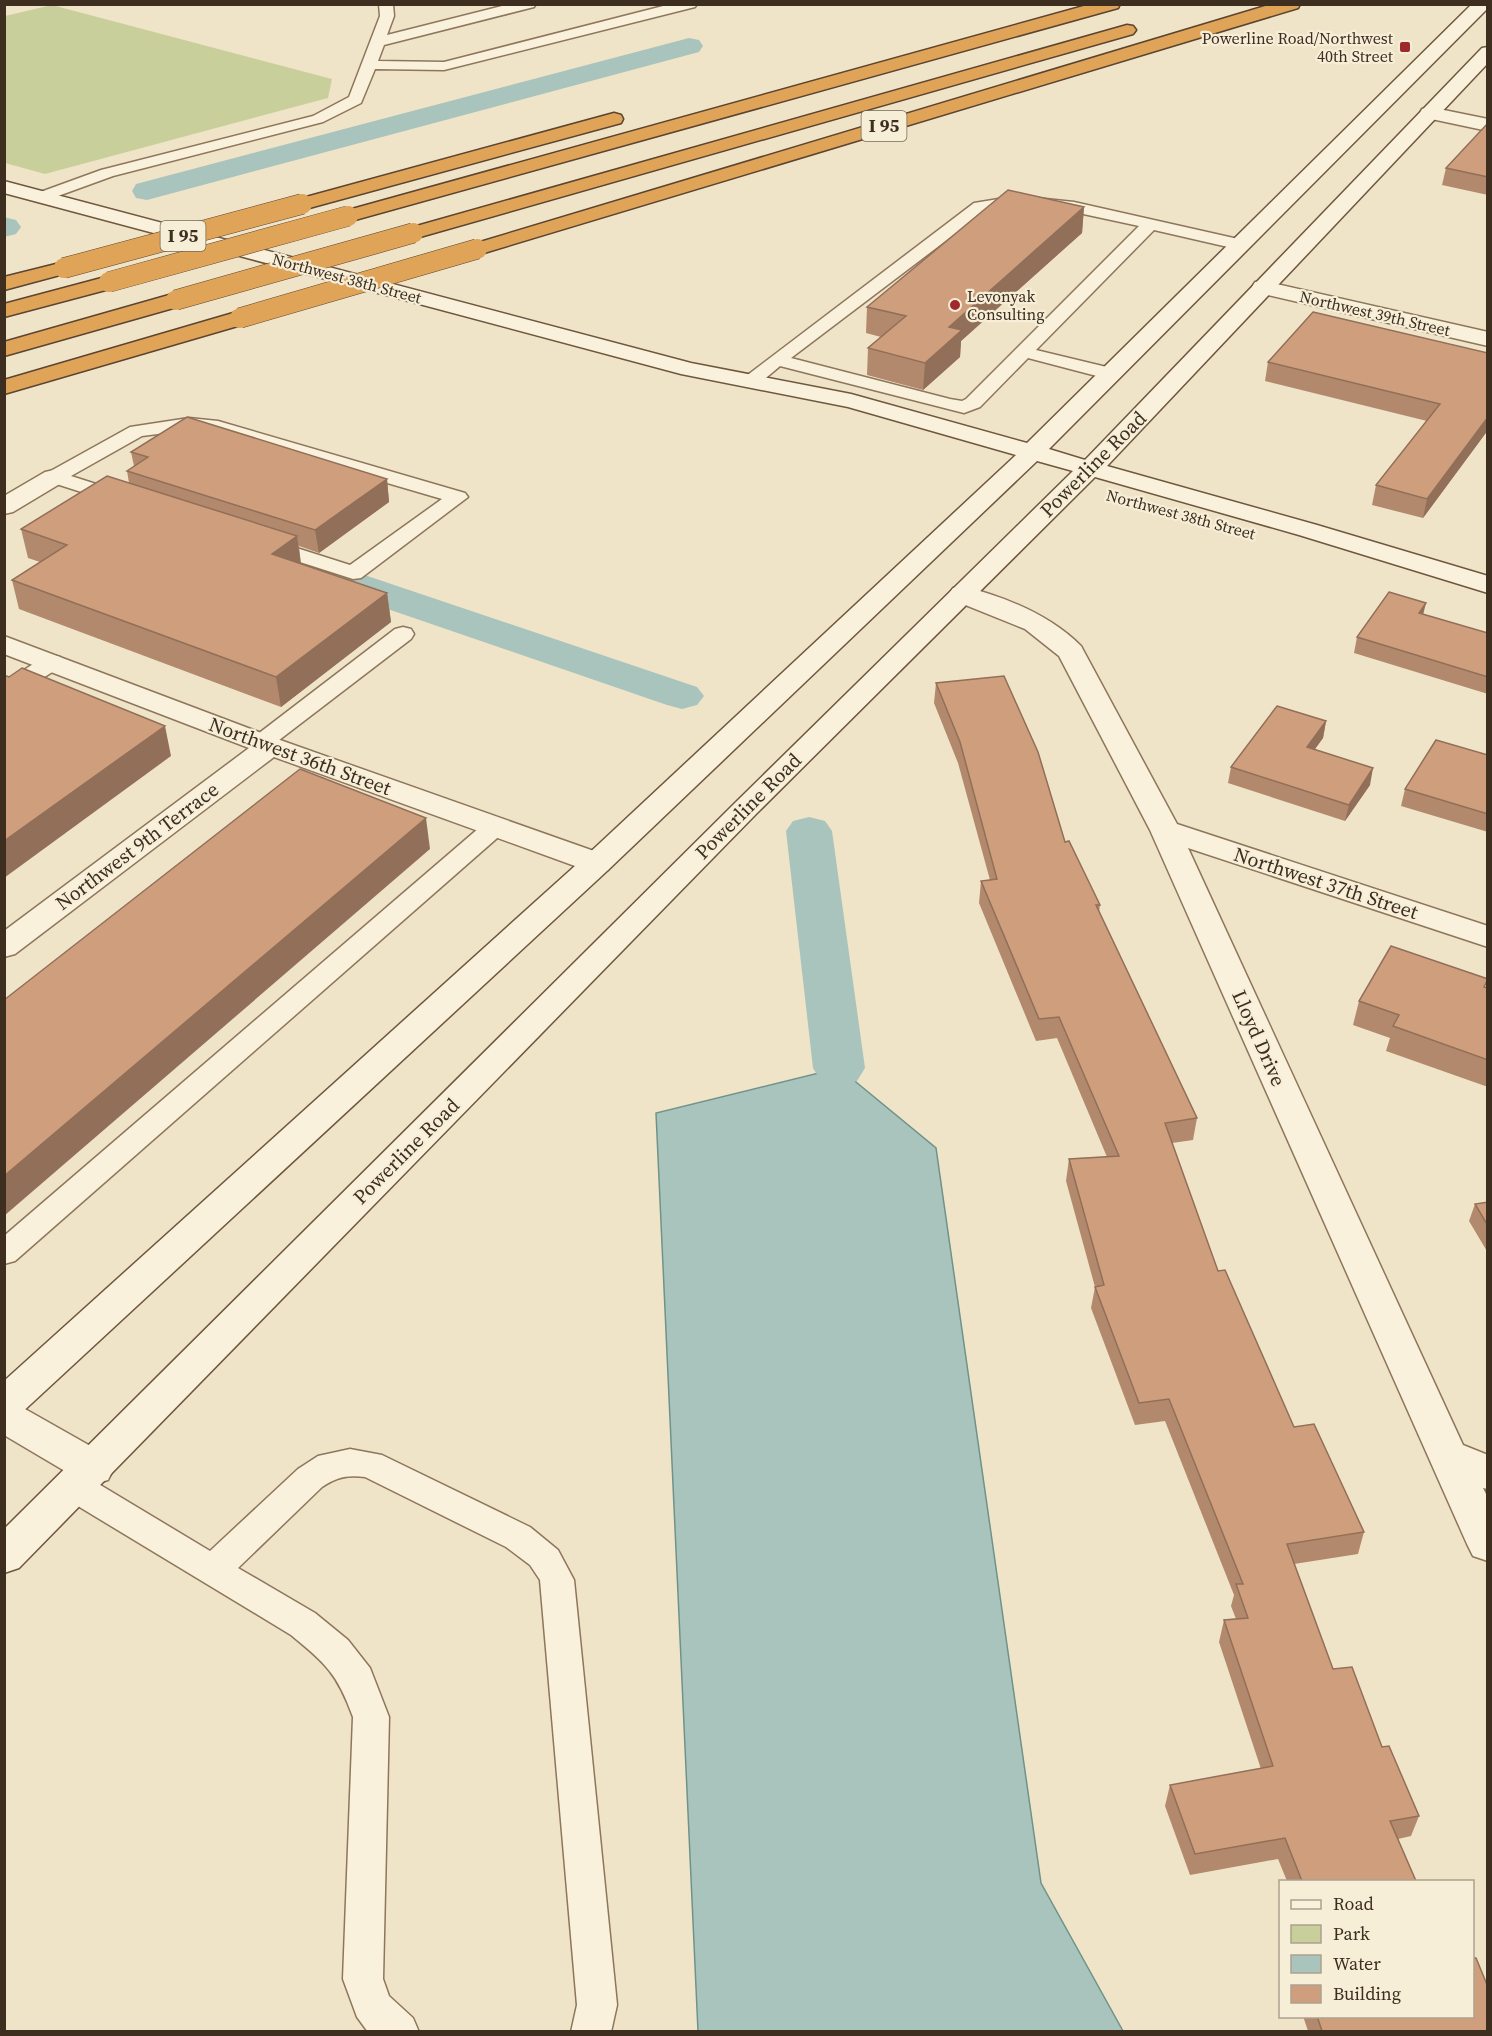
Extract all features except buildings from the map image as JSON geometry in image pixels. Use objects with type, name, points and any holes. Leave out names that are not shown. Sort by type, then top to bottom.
[{"type":"highway","points":[[4,311],[1112,4]]},
{"type":"highway","name":"I 95","points":[[4,387],[477,249],[1292,4]]},
{"type":"highway","points":[[4,349],[1148,24]]},
{"type":"highway","name":"I 95","points":[[4,284],[634,113]]},
{"type":"main road","points":[[4,1405],[597,863],[1024,461],[1241,244],[1374,130],[1419,67],[1482,4]]},
{"type":"main road","name":"Powerline Road","points":[[4,1556],[747,807],[1081,477],[1378,167],[1420,103],[1488,52]]},
{"type":"main road","points":[[1419,67],[1420,103],[1488,125]]},
{"type":"main road","points":[[1374,130],[1378,167]]},
{"type":"main road","name":"Northwest 38th Street","points":[[4,187],[689,369],[851,401],[1024,461]]},
{"type":"main road","name":"Northwest 39th Street","points":[[1263,287],[1488,339]]},
{"type":"main road","name":"Northwest 38th Street","points":[[689,369],[765,400],[1024,461],[1329,554],[1479,583]]},
{"type":"main road","points":[[4,507],[54,477]]},
{"type":"main road","name":"Lloyd Drive","points":[[962,594],[1026,617],[1053,633],[1071,652],[1166,830],[1488,1544]]},
{"type":"main road","name":"Northwest 36th Street","points":[[4,644],[266,744],[597,863]]},
{"type":"main road","name":"Northwest 9th Terrace","points":[[4,947],[266,744]]},
{"type":"main road","name":"Northwest 37th Street","points":[[1166,830],[1488,937]]},
{"type":"main road","points":[[4,1416],[84,1477]]},
{"type":"main road","points":[[1447,1456],[1488,1473]]},
{"type":"lane","points":[[41,196],[107,173],[318,119],[356,100],[387,16],[386,4]]},
{"type":"lane","points":[[378,42],[530,4]]},
{"type":"lane","points":[[370,64],[444,66],[690,4]]},
{"type":"lane","points":[[750,380],[980,207],[1012,201],[1055,203],[1241,244]]},
{"type":"lane","points":[[778,360],[949,405],[964,407],[973,404],[1151,224]]},
{"type":"lane","points":[[1024,352],[1112,374]]},
{"type":"lane","points":[[189,424],[211,425],[458,497],[353,573],[54,477],[137,431],[189,424]]},
{"type":"lane","points":[[266,744],[403,634]]},
{"type":"lane","points":[[4,693],[52,662]]},
{"type":"lane","points":[[4,1253],[495,826]]},
{"type":"lane","points":[[214,1569],[310,1478],[330,1466],[350,1462],[370,1464],[518,1537],[538,1550],[549,1562],[557,1580],[596,1993],[597,2005],[591,2031]]},
{"type":"lane","points":[[84,1477],[214,1569],[303,1624],[336,1651],[357,1678],[371,1717],[363,1979],[365,1996],[375,2013],[399,2031]]},
{"type":"green space","points":[[52,5],[332,79],[328,98],[45,174],[5,163],[5,16]]},
{"type":"water","points":[[839,1068],[936,1148],[1041,1883],[1123,2031],[698,2031],[656,1113]]},
{"type":"waterway","points":[[147,191],[689,46]]},
{"type":"waterway","points":[[323,573],[682,696]]},
{"type":"waterway","points":[[809,831],[839,1068]]},
{"type":"place","name":"Powerline Road/Northwest 40th Street","points":[[1405,47]]},
{"type":"place","name":"Levonyak Consulting","points":[[955,305]]}]
